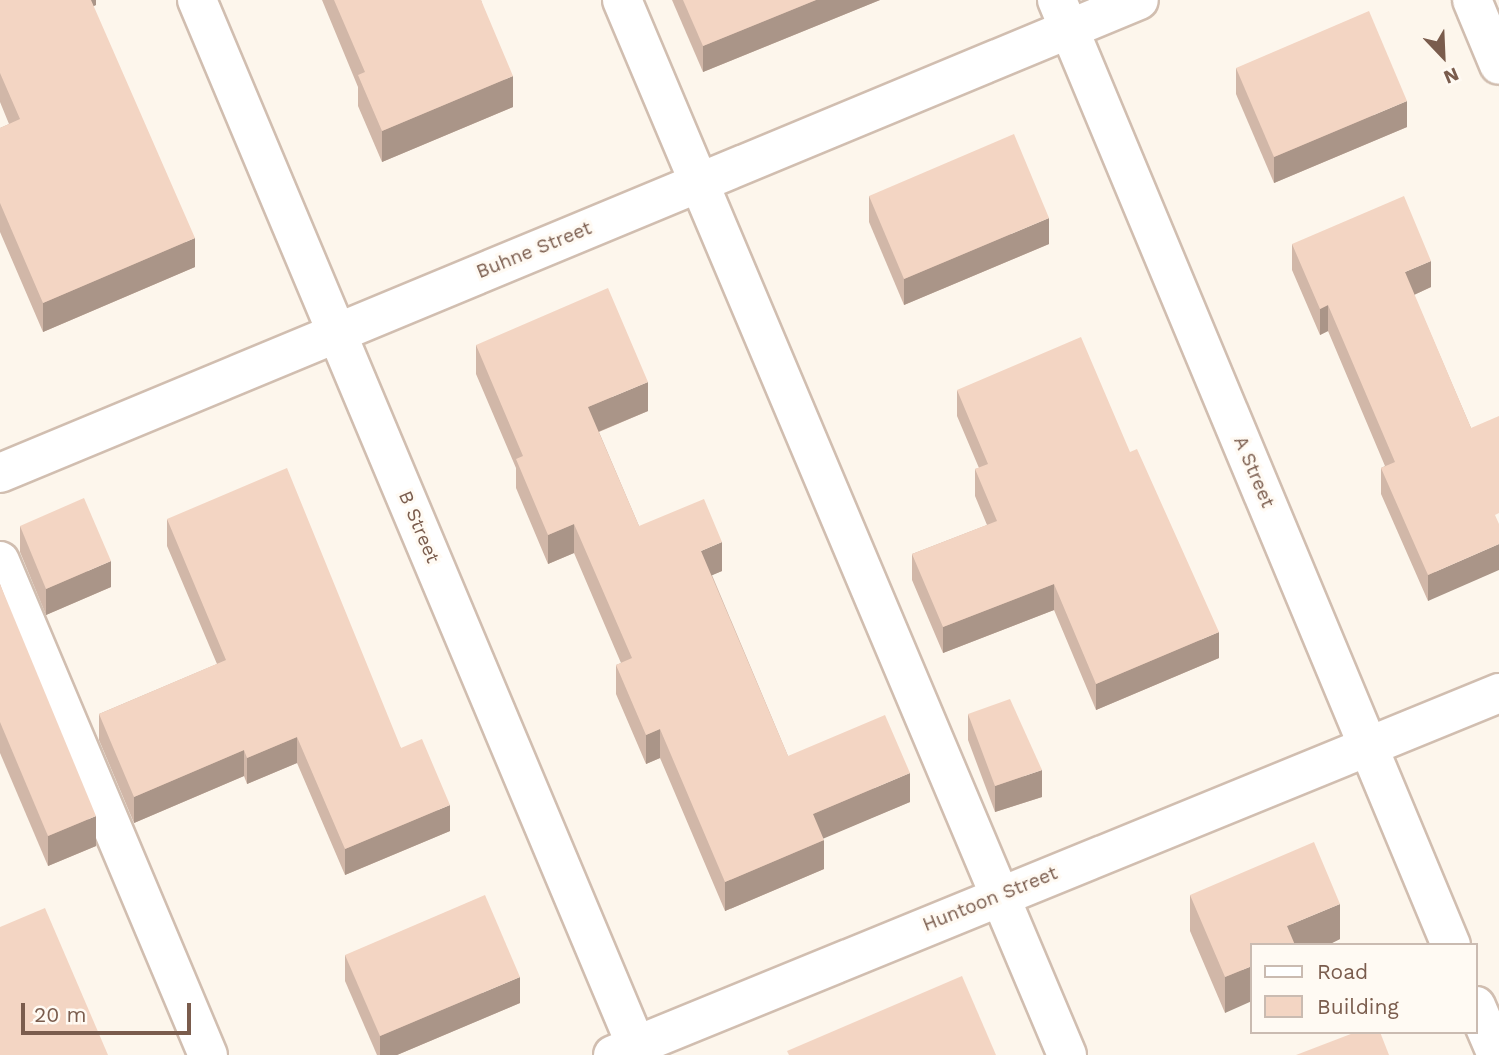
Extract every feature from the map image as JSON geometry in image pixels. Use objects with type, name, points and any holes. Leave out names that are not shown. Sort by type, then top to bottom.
[{"type":"street","name":"B Street","points":[[197,0],[629,1052]]},
{"type":"street","points":[[622,0],[697,184],[1067,1055]]},
{"type":"street","name":"Buhne Street","points":[[0,473],[334,332],[697,184],[1063,15],[1139,0]]},
{"type":"street","points":[[1472,0],[1499,65]]},
{"type":"street","name":"A Street","points":[[1063,15],[1450,943]]},
{"type":"street","points":[[0,561],[208,1055]]},
{"type":"street","name":"Huntoon Street","points":[[629,1052],[1000,894],[1499,693]]},
{"type":"street","points":[[1478,1011],[1497,1055]]},
{"type":"building","points":[[0,0],[91,0],[195,238],[43,303],[0,203],[0,128],[20,119],[0,73]]},
{"type":"building","points":[[334,0],[481,0],[513,76],[382,131],[358,75],[365,72]]},
{"type":"building","points":[[683,0],[816,0],[703,46]]},
{"type":"building","points":[[1369,11],[1407,101],[1274,157],[1236,68]]},
{"type":"building","points":[[1014,134],[1049,218],[904,279],[869,196]]},
{"type":"building","points":[[1404,196],[1431,261],[1405,272],[1471,428],[1499,416],[1499,513],[1495,515],[1499,524],[1499,544],[1428,575],[1381,468],[1395,462],[1328,305],[1320,309],[1292,244]]},
{"type":"building","points":[[608,288],[648,382],[588,407],[639,526],[704,499],[722,542],[701,551],[788,756],[885,715],[910,773],[813,814],[824,840],[725,882],[660,729],[646,735],[616,665],[632,658],[574,524],[548,535],[516,459],[523,456],[476,345]]},
{"type":"building","points":[[1081,337],[1130,452],[1137,449],[1219,632],[1096,684],[1054,584],[943,627],[912,554],[997,521],[975,469],[988,464],[957,390]]},
{"type":"building","points":[[287,468],[401,748],[422,739],[450,805],[345,849],[297,737],[247,758],[244,750],[134,797],[99,714],[226,660],[167,519]]},
{"type":"building","points":[[84,498],[111,561],[46,589],[20,526]]},
{"type":"building","points":[[0,584],[96,816],[48,836],[0,722]]},
{"type":"building","points":[[1010,699],[1042,770],[995,786],[968,714]]},
{"type":"building","points":[[1314,842],[1340,904],[1287,926],[1294,943],[1250,943],[1250,967],[1225,977],[1190,895]]},
{"type":"building","points":[[485,895],[520,977],[380,1036],[345,955]]},
{"type":"building","points":[[45,908],[108,1055],[0,1055],[0,927]]},
{"type":"building","points":[[962,976],[996,1055],[789,1055],[787,1051]]},
{"type":"building","points":[[1351,1034],[1381,1034],[1389,1055],[1296,1055]]}]
